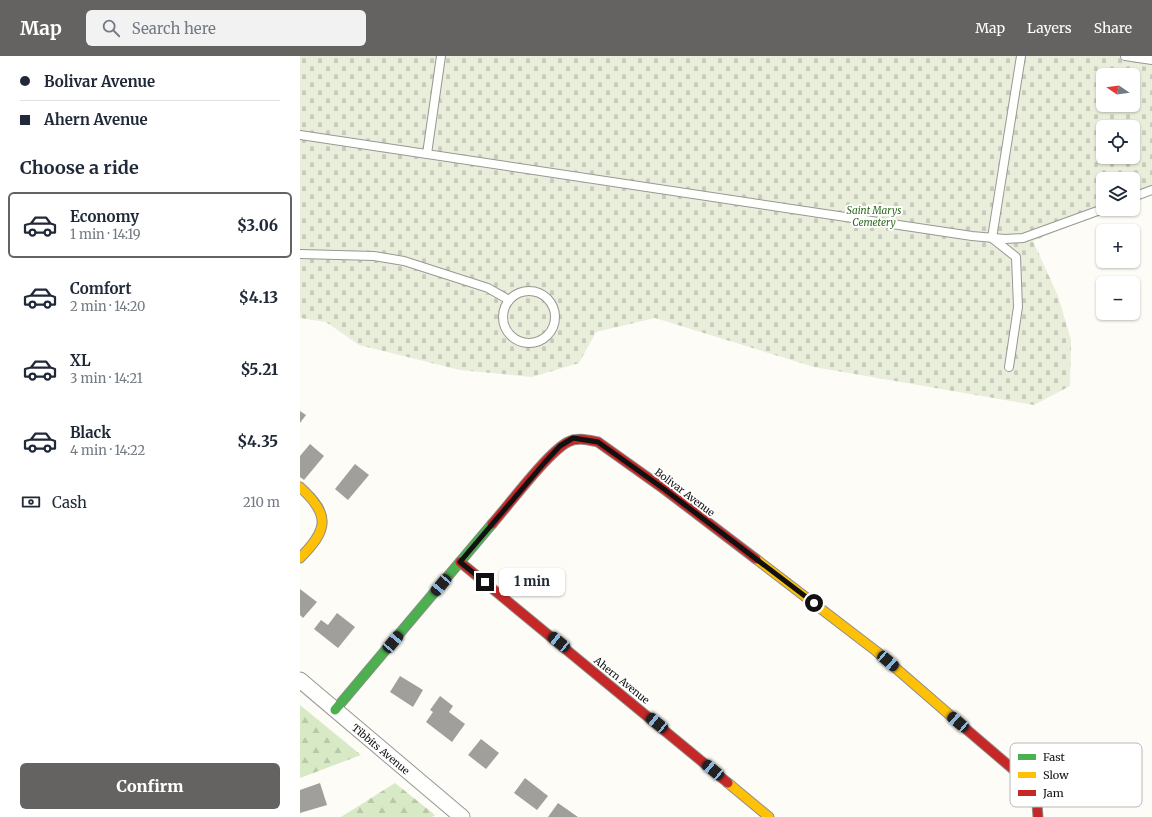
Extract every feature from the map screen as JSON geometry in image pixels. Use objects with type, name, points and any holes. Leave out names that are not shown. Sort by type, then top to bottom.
[{"type":"street","name":"Bolivar Avenue","points":[[335,710],[545,462],[560,446],[573,438],[598,442],[664,489],[876,651],[1010,766]]},
{"type":"street","points":[[300,487],[311,496],[320,510],[322,525],[320,536],[300,558]]},
{"type":"street","name":"Ahern Avenue","points":[[460,562],[657,723],[769,817]]},
{"type":"street","name":"Tibbits Avenue","points":[[300,680],[453,814]]},
{"type":"street","name":"Bolivar Avenue","points":[[1037,807],[1038,817]]},
{"type":"lane","points":[[427,154],[441,56]]},
{"type":"lane","points":[[992,238],[1021,56]]},
{"type":"lane","points":[[1125,56],[1152,60]]},
{"type":"lane","points":[[300,135],[992,238],[1023,238],[1096,211]]},
{"type":"lane","points":[[1140,194],[1152,190]]},
{"type":"lane","points":[[992,238],[1016,258],[1018,307],[1009,367]]},
{"type":"lane","points":[[300,254],[374,256],[404,261],[488,288],[509,300]]},
{"type":"lane","points":[[527,290],[538,292],[546,297],[553,305],[556,315],[554,326],[549,334],[541,341],[531,343],[521,342],[512,337],[505,329],[503,319],[504,309],[509,300],[517,293],[527,290]]},
{"type":"green space","name":"Saint Marys Cemetery","points":[[300,56],[1152,56],[1152,193],[1140,198],[1140,172],[1096,172],[1096,215],[1033,241],[1058,296],[1071,340],[1070,386],[1034,405],[814,367],[655,318],[596,332],[579,363],[532,377],[460,370],[359,345],[326,322],[300,318]]},
{"type":"green space","points":[[300,705],[361,755],[300,778]]},
{"type":"green space","points":[[395,783],[435,815],[432,817],[341,817]]},
{"type":"building","points":[[300,411],[306,415],[300,423]]},
{"type":"building","points":[[310,444],[324,456],[304,480],[300,477],[300,456]]},
{"type":"building","points":[[355,464],[369,475],[348,500],[335,489]]},
{"type":"building","points":[[300,589],[317,602],[303,618],[300,615]]},
{"type":"building","points":[[337,613],[355,627],[338,648],[314,629],[321,620],[328,625]]},
{"type":"building","points":[[400,676],[423,690],[413,707],[390,692]]},
{"type":"building","points":[[440,696],[453,706],[449,712],[465,724],[452,742],[426,722],[433,712],[430,710]]},
{"type":"building","points":[[481,739],[499,753],[486,769],[468,755]]},
{"type":"building","points":[[525,778],[548,796],[537,810],[514,793]]},
{"type":"building","points":[[320,783],[327,805],[300,813],[300,790]]},
{"type":"building","points":[[558,803],[578,817],[548,817]]},
{"type":"traffic: fast","points":[[335,710],[492,524]]},
{"type":"traffic: slow","points":[[300,487],[317,506],[321,514],[322,522],[316,539],[300,558]]},
{"type":"traffic: slow","points":[[756,559],[876,651],[959,723]]},
{"type":"traffic: slow","points":[[728,783],[769,817]]},
{"type":"traffic: jam","points":[[492,524],[550,456],[571,440],[579,439],[598,442],[664,489],[756,559]]},
{"type":"traffic: jam","points":[[460,562],[728,783]]},
{"type":"traffic: jam","points":[[959,723],[1010,767]]},
{"type":"traffic: jam","points":[[1037,807],[1038,817]]},
{"type":"route","points":[[485,582],[460,562],[545,462],[560,446],[573,438],[598,442],[664,489],[814,603]]}]
